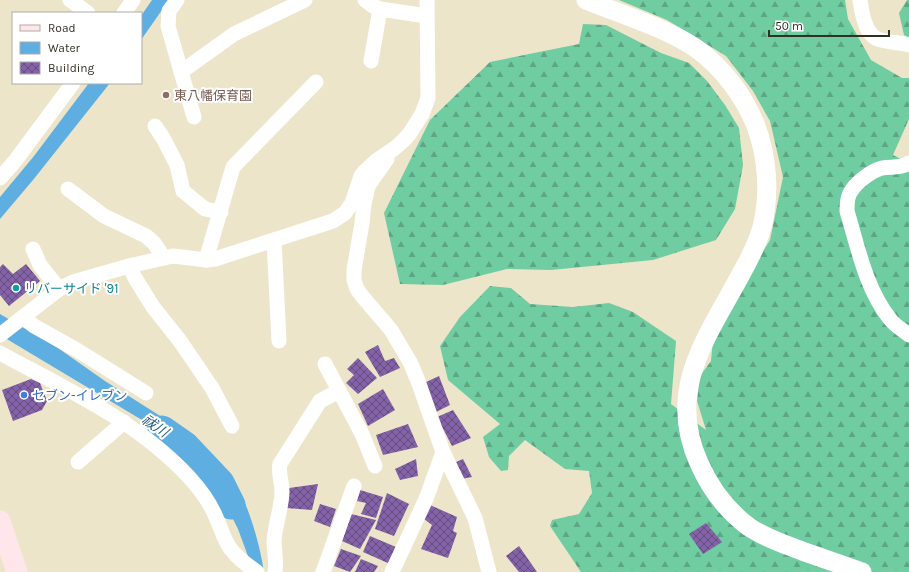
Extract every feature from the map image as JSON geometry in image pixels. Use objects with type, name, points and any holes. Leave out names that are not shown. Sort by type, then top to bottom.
[{"type":"main road","points":[[0,521],[17,572]]},
{"type":"street","points":[[70,0],[87,12]]},
{"type":"street","points":[[125,12],[133,0]]},
{"type":"street","points":[[177,0],[169,11],[168,26],[194,117]]},
{"type":"street","points":[[181,72],[234,34],[304,0]]},
{"type":"street","points":[[365,0],[380,9],[427,16]]},
{"type":"street","points":[[427,0],[428,98],[416,125],[395,148],[368,186],[354,270],[354,280],[357,289],[391,330],[410,362],[443,452],[475,518],[489,572]]},
{"type":"street","points":[[586,0],[684,41],[711,61],[746,102],[759,135],[764,158],[767,190],[763,224],[751,256],[704,342],[689,380],[686,397],[689,434],[694,454],[710,487],[727,507],[750,528],[781,543],[862,572]]},
{"type":"street","points":[[860,0],[865,22],[874,37],[882,41],[899,42],[909,45]]},
{"type":"street","points":[[371,61],[380,9]]},
{"type":"street","points":[[206,260],[233,167],[240,158],[316,82]]},
{"type":"street","points":[[0,178],[15,161],[72,84]]},
{"type":"street","points":[[155,126],[177,165],[183,191],[205,208],[221,212]]},
{"type":"street","points":[[0,335],[59,289],[73,282],[129,266],[173,256],[206,260],[215,259],[333,221],[339,218],[352,203],[361,176],[365,171],[376,161],[395,148]]},
{"type":"street","points":[[909,163],[900,167],[882,168],[872,173],[850,192],[847,211],[871,286],[891,321],[909,335]]},
{"type":"street","points":[[68,189],[104,216],[146,236],[154,243],[164,258]]},
{"type":"street","points":[[274,240],[279,341]]},
{"type":"street","points":[[33,249],[40,265],[59,289]]},
{"type":"street","points":[[129,266],[134,278],[153,307],[180,341],[212,388],[232,426]]},
{"type":"street","points":[[19,320],[34,326],[67,344],[146,393]]},
{"type":"street","points":[[0,353],[124,422],[159,448],[194,483],[215,514],[230,549],[252,568]]},
{"type":"street","points":[[325,364],[362,434],[375,466]]},
{"type":"street","points":[[275,572],[274,540],[282,500],[281,482],[278,470],[280,464],[320,401],[339,391]]},
{"type":"street","points":[[78,462],[124,422]]},
{"type":"street","points":[[392,572],[426,499],[443,452]]},
{"type":"street","points":[[323,572],[354,486]]},
{"type":"green space","points":[[619,0],[845,0],[848,19],[871,60],[902,78],[909,78],[909,119],[893,155],[903,160],[909,170],[909,572],[581,572],[550,526],[552,520],[579,514],[592,493],[589,471],[565,469],[525,440],[509,456],[508,470],[501,471],[489,457],[483,437],[500,424],[448,380],[440,346],[460,317],[490,286],[511,288],[530,304],[573,307],[609,303],[633,312],[676,341],[671,404],[706,430],[697,401],[700,376],[711,361],[714,329],[770,240],[783,177],[770,121],[753,91],[726,56],[667,20]]},
{"type":"green space","points":[[907,0],[909,0],[909,38],[904,35],[899,13]]},
{"type":"green space","points":[[583,24],[606,25],[661,53],[689,63],[707,81],[725,105],[739,128],[743,165],[735,209],[716,240],[653,260],[551,270],[507,269],[443,285],[400,284],[384,213],[430,120],[490,62],[579,44]]},
{"type":"water","points":[[152,0],[169,0],[142,39],[142,15]]},
{"type":"water","points":[[88,84],[109,84],[0,219],[0,197],[34,156]]},
{"type":"water","points":[[0,314],[58,348],[105,381],[195,438],[192,441],[223,467],[237,486],[252,522],[264,572],[249,559],[238,529],[211,476],[208,466],[162,432],[0,335]]},
{"type":"building","name":"リバーサイド '91","points":[[3,264],[13,274],[26,264],[40,281],[9,306],[0,295],[0,267]]},
{"type":"building","points":[[378,345],[385,361],[394,358],[400,368],[380,377],[365,352]]},
{"type":"building","points":[[358,358],[377,378],[358,394],[346,383],[354,375],[347,369]]},
{"type":"building","points":[[439,376],[450,405],[432,414],[424,383]]},
{"type":"building","name":"セブン-イレブン","points":[[31,379],[40,383],[47,401],[42,410],[13,421],[2,390]]},
{"type":"building","points":[[383,389],[395,410],[368,426],[358,404]]},
{"type":"building","points":[[453,410],[471,438],[452,446],[437,417]]},
{"type":"building","points":[[408,424],[418,447],[383,455],[376,435]]},
{"type":"building","points":[[416,459],[418,476],[400,480],[395,469]]},
{"type":"building","points":[[463,459],[472,477],[461,479],[454,463]]},
{"type":"building","points":[[318,484],[312,510],[286,508],[289,488]]},
{"type":"building","points":[[360,490],[383,497],[376,518],[361,514],[366,503],[357,501]]},
{"type":"building","points":[[387,493],[409,504],[394,536],[375,529]]},
{"type":"building","points":[[320,504],[336,509],[330,527],[314,521]]},
{"type":"building","points":[[430,505],[457,517],[453,531],[457,533],[448,558],[421,549],[432,525],[424,519]]},
{"type":"building","points":[[351,514],[376,520],[360,549],[342,541]]},
{"type":"building","points":[[706,523],[722,542],[703,554],[689,534]]},
{"type":"building","points":[[370,536],[396,547],[390,564],[363,552]]},
{"type":"building","points":[[519,546],[537,572],[519,572],[506,556]]},
{"type":"building","points":[[341,549],[361,556],[350,572],[334,566]]},
{"type":"building","points":[[361,559],[378,566],[374,572],[355,572]]},
{"type":"waterway","name":"祓川","points":[[162,430],[185,446],[220,483],[231,505]]},
{"type":"place","name":"東八幡保育園","points":[[166,95]]},
{"type":"place","name":"リバーサイド '91","points":[[16,288]]},
{"type":"place","name":"セブン-イレブン","points":[[24,395]]}]
